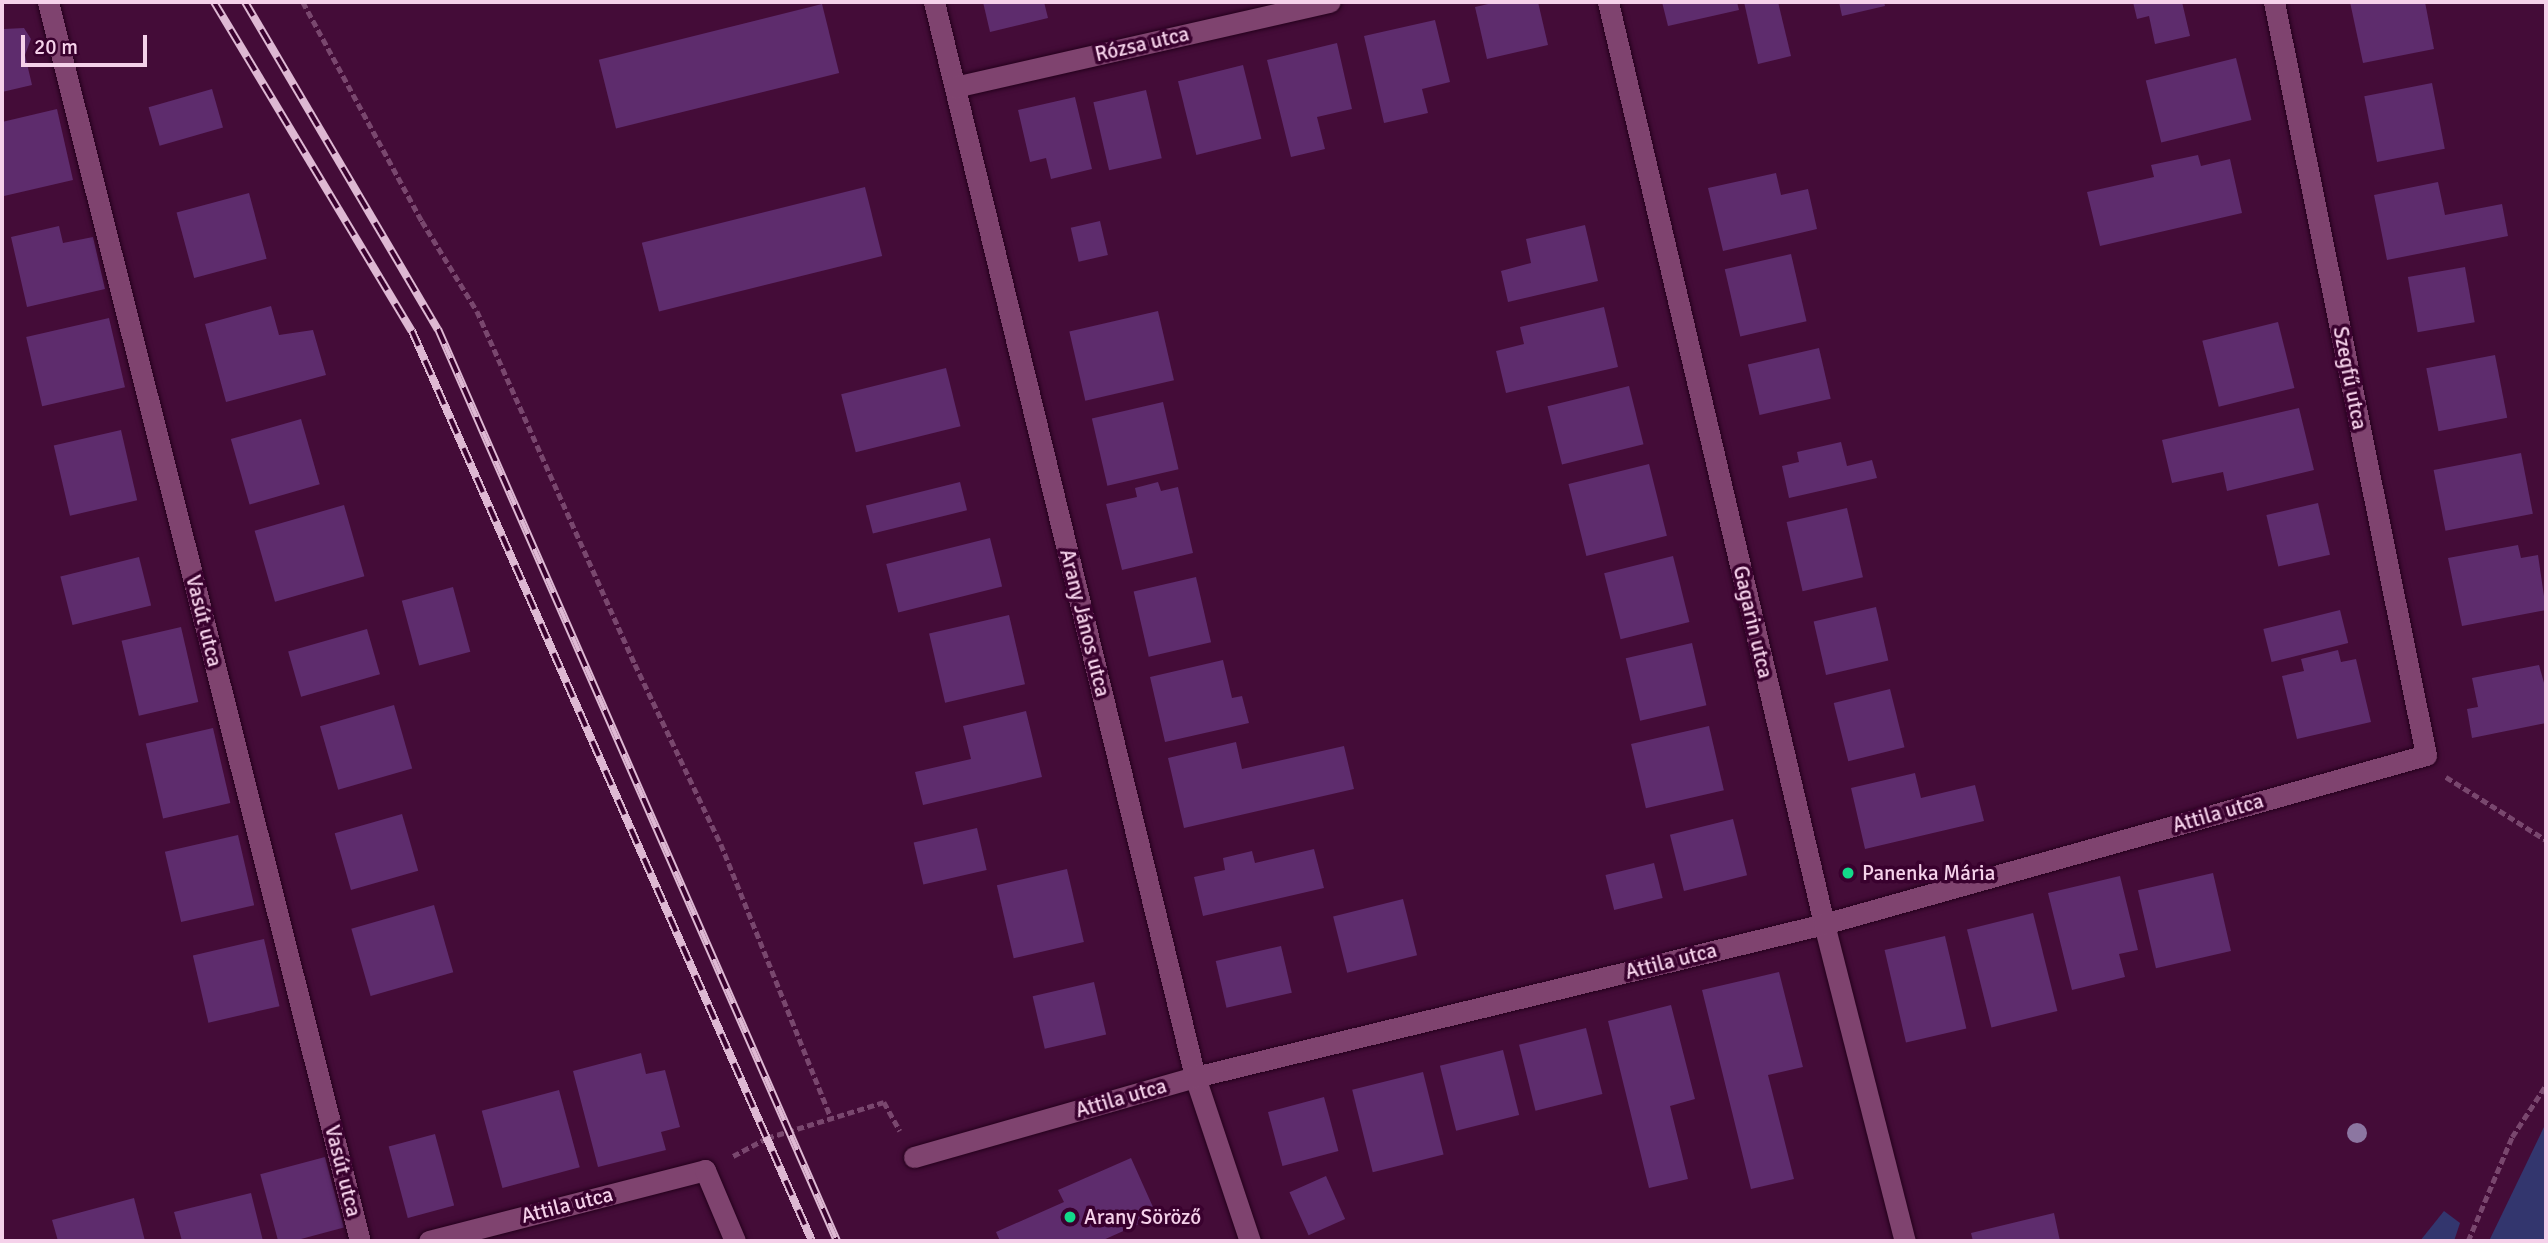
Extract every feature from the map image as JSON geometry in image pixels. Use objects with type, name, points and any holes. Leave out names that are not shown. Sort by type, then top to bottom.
[{"type":"street","name":"Vasút utca","points":[[48,2],[360,1241]]},
{"type":"street","name":"Arany János utca","points":[[934,2],[1195,1077],[1250,1241]]},
{"type":"street","name":"Rózsa utca","points":[[955,87],[1329,2]]},
{"type":"street","name":"Gagarin utca","points":[[1608,2],[1824,924],[1905,1241]]},
{"type":"street","name":"Szegfű utca","points":[[2274,2],[2426,755]]},
{"type":"street","name":"Attila utca","points":[[914,1157],[1195,1077],[1824,924],[2426,755]]},
{"type":"street","name":"Attila utca","points":[[429,1241],[705,1170]]},
{"type":"street","points":[[705,1170],[735,1241]]},
{"type":"path","points":[[303,2],[422,221],[477,311],[635,664],[722,844],[831,1118]]},
{"type":"path","points":[[2426,755],[2442,774],[2546,840]]},
{"type":"path","points":[[2468,1241],[2512,1137],[2546,1085]]},
{"type":"path","points":[[705,1170],[767,1138],[884,1102],[914,1157]]},
{"type":"shaded area","points":[[2544,1127],[2546,1241],[2489,1241]]},
{"type":"shaded area","points":[[2444,1211],[2460,1223],[2454,1241],[2420,1241]]},
{"type":"building","points":[[983,2],[1044,2],[1048,18],[990,32]]},
{"type":"building","points":[[1497,2],[1538,2],[1548,45],[1487,59],[1475,7]]},
{"type":"building","points":[[1662,2],[1737,2],[1739,10],[1668,26]]},
{"type":"building","points":[[1744,2],[1778,2],[1791,56],[1758,64]]},
{"type":"building","points":[[1839,2],[1884,2],[1885,6],[1842,16]]},
{"type":"building","points":[[2133,2],[2182,2],[2190,36],[2155,44],[2149,16],[2137,19]]},
{"type":"building","points":[[2350,2],[2425,2],[2434,49],[2363,63]]},
{"type":"building","points":[[822,4],[839,73],[616,129],[599,60]]},
{"type":"building","points":[[1435,20],[1450,82],[1422,89],[1428,113],[1384,123],[1364,36]]},
{"type":"building","points":[[2,23],[4,29],[24,28],[31,39],[25,55],[32,85],[2,92]]},
{"type":"building","points":[[1337,43],[1352,109],[1317,117],[1325,149],[1291,157],[1267,60]]},
{"type":"building","points":[[2236,58],[2251,120],[2161,143],[2146,80]]},
{"type":"building","points":[[1243,65],[1261,139],[1196,155],[1178,81]]},
{"type":"building","points":[[2432,83],[2445,149],[2377,162],[2364,96]]},
{"type":"building","points":[[212,89],[223,127],[160,146],[149,107]]},
{"type":"building","points":[[1146,90],[1162,158],[1109,170],[1093,102]]},
{"type":"building","points":[[1075,97],[1092,169],[1051,179],[1046,158],[1030,162],[1018,110]]},
{"type":"building","points":[[57,109],[73,180],[4,196],[2,122]]},
{"type":"building","points":[[2198,155],[2201,166],[2230,159],[2242,213],[2100,246],[2087,192],[2154,177],[2151,165]]},
{"type":"building","points":[[1776,173],[1781,195],[1808,189],[1817,229],[1723,251],[1708,188]]},
{"type":"building","points":[[2438,182],[2445,215],[2502,204],[2508,236],[2387,260],[2374,195]]},
{"type":"building","points":[[865,187],[882,256],[659,312],[642,243]]},
{"type":"building","points":[[249,193],[267,259],[194,278],[177,212]]},
{"type":"building","points":[[1100,221],[1108,255],[1079,262],[1071,228]]},
{"type":"building","points":[[1585,225],[1598,281],[1508,302],[1501,271],[1531,263],[1526,239]]},
{"type":"building","points":[[59,226],[63,243],[93,237],[105,289],[27,307],[11,237]]},
{"type":"building","points":[[1791,254],[1807,321],[1740,337],[1725,269]]},
{"type":"building","points":[[2465,267],[2475,322],[2418,332],[2408,277]]},
{"type":"building","points":[[271,306],[279,335],[313,330],[326,375],[226,402],[205,324]]},
{"type":"building","points":[[1604,307],[1618,367],[1506,393],[1496,351],[1524,344],[1520,327]]},
{"type":"building","points":[[1158,311],[1174,380],[1085,401],[1069,331]]},
{"type":"building","points":[[109,318],[125,387],[42,406],[26,337]]},
{"type":"building","points":[[2278,322],[2294,388],[2219,407],[2202,341]]},
{"type":"building","points":[[1819,348],[1831,399],[1760,415],[1748,364]]},
{"type":"building","points":[[2495,355],[2507,418],[2438,431],[2426,368]]},
{"type":"building","points":[[946,368],[961,426],[856,452],[841,394]]},
{"type":"building","points":[[1629,386],[1644,444],[1562,465],[1547,406]]},
{"type":"building","points":[[1163,402],[1179,469],[1107,486],[1092,418]]},
{"type":"building","points":[[2299,408],[2314,470],[2227,491],[2223,472],[2172,483],[2162,440]]},
{"type":"building","points":[[301,419],[320,484],[250,504],[231,439]]},
{"type":"building","points":[[121,430],[137,500],[70,516],[54,446]]},
{"type":"building","points":[[1841,442],[1847,466],[1872,460],[1877,478],[1789,498],[1782,466],[1799,462],[1797,452]]},
{"type":"building","points":[[2521,453],[2533,514],[2445,531],[2434,470]]},
{"type":"building","points":[[1649,464],[1667,536],[1586,556],[1568,484]]},
{"type":"building","points":[[960,482],[967,510],[873,534],[866,505]]},
{"type":"building","points":[[1158,482],[1161,491],[1178,487],[1193,553],[1122,570],[1106,504],[1137,497],[1135,488]]},
{"type":"building","points":[[2318,503],[2330,555],[2278,567],[2266,515]]},
{"type":"building","points":[[344,505],[364,576],[275,602],[255,531]]},
{"type":"building","points":[[1847,508],[1863,577],[1803,591],[1787,522]]},
{"type":"building","points":[[990,538],[1002,587],[898,612],[886,564]]},
{"type":"building","points":[[2518,545],[2521,558],[2538,555],[2546,610],[2462,626],[2448,558]]},
{"type":"building","points":[[1673,556],[1689,622],[1621,639],[1604,573]]},
{"type":"building","points":[[139,557],[151,606],[73,625],[60,577]]},
{"type":"building","points":[[1196,577],[1211,642],[1149,657],[1134,591]]},
{"type":"building","points":[[453,587],[470,652],[419,665],[402,601]]},
{"type":"building","points":[[1876,607],[1888,661],[1826,675],[1814,621]]},
{"type":"building","points":[[2340,610],[2348,643],[2272,662],[2263,629]]},
{"type":"building","points":[[1009,615],[1025,684],[945,703],[929,633]]},
{"type":"building","points":[[181,627],[198,702],[139,716],[122,641]]},
{"type":"building","points":[[367,629],[380,674],[301,697],[288,652]]},
{"type":"building","points":[[1692,643],[1706,705],[1640,721],[1626,658]]},
{"type":"building","points":[[2338,650],[2341,662],[2356,659],[2371,722],[2297,739],[2282,676],[2304,671],[2301,659]]},
{"type":"building","points":[[1223,660],[1232,698],[1242,696],[1249,723],[1165,742],[1150,677]]},
{"type":"building","points":[[2539,665],[2546,690],[2546,723],[2472,738],[2467,709],[2478,707],[2472,678]]},
{"type":"building","points":[[1890,689],[1905,747],[1848,761],[1834,703]]},
{"type":"building","points":[[394,705],[412,768],[338,790],[320,726]]},
{"type":"building","points":[[1026,711],[1042,777],[923,805],[915,772],[971,759],[963,726]]},
{"type":"building","points":[[1709,726],[1724,790],[1646,808],[1631,744]]},
{"type":"building","points":[[213,728],[230,803],[163,819],[146,744]]},
{"type":"building","points":[[1236,742],[1242,769],[1344,746],[1354,789],[1184,828],[1168,758]]},
{"type":"building","points":[[1915,773],[1921,798],[1975,785],[1984,821],[1865,849],[1851,788]]},
{"type":"building","points":[[402,814],[418,871],[351,890],[335,833]]},
{"type":"building","points":[[1733,819],[1747,875],[1684,891],[1670,835]]},
{"type":"building","points":[[977,828],[987,870],[923,885],[914,843]]},
{"type":"building","points":[[238,835],[254,905],[181,922],[165,852]]},
{"type":"building","points":[[1314,849],[1324,888],[1203,916],[1194,877],[1225,870],[1223,858],[1252,851],[1255,863]]},
{"type":"building","points":[[1654,863],[1663,898],[1614,910],[1605,875]]},
{"type":"building","points":[[1067,869],[1084,942],[1014,958],[997,885]]},
{"type":"building","points":[[2213,873],[2231,951],[2156,968],[2138,890]]},
{"type":"building","points":[[2120,876],[2138,950],[2119,954],[2125,977],[2072,990],[2048,893]]},
{"type":"building","points":[[1403,899],[1417,955],[1347,973],[1333,916]]},
{"type":"building","points":[[434,905],[453,972],[371,996],[351,929]]},
{"type":"building","points":[[2033,913],[2057,1011],[1991,1027],[1967,929]]},
{"type":"building","points":[[1945,936],[1966,1029],[1906,1043],[1885,950]]},
{"type":"building","points":[[264,939],[280,1006],[208,1023],[193,955]]},
{"type":"building","points":[[1281,946],[1292,993],[1227,1008],[1216,961]]},
{"type":"building","points":[[1779,972],[1803,1067],[1768,1075],[1794,1179],[1751,1189],[1702,990]]},
{"type":"building","points":[[1094,982],[1106,1035],[1045,1049],[1033,996]]},
{"type":"building","points":[[1671,1005],[1695,1099],[1670,1106],[1688,1179],[1649,1188],[1608,1021]]},
{"type":"building","points":[[1586,1028],[1602,1094],[1536,1111],[1519,1045]]},
{"type":"building","points":[[1503,1050],[1519,1115],[1456,1131],[1440,1066]]},
{"type":"building","points":[[641,1053],[646,1074],[665,1070],[680,1127],[661,1132],[666,1150],[598,1167],[573,1071]]},
{"type":"building","points":[[1423,1072],[1444,1154],[1373,1172],[1352,1090]]},
{"type":"building","points":[[559,1090],[580,1167],[502,1188],[482,1111]]},
{"type":"building","points":[[1324,1097],[1338,1151],[1282,1166],[1268,1112]]},
{"type":"building","points":[[435,1134],[454,1205],[408,1218],[389,1146]]},
{"type":"building","points":[[325,1157],[344,1228],[294,1241],[278,1241],[260,1174]]},
{"type":"building","points":[[1131,1158],[1157,1216],[1101,1241],[1000,1241],[996,1232],[1064,1202],[1058,1190]]},
{"type":"building","points":[[1326,1176],[1345,1219],[1309,1235],[1289,1192]]},
{"type":"building","points":[[251,1193],[263,1241],[182,1241],[174,1212]]},
{"type":"building","points":[[134,1198],[145,1241],[58,1241],[52,1220]]},
{"type":"building","points":[[2054,1213],[2060,1241],[1973,1241],[1971,1233]]},
{"type":"railway","points":[[214,2],[412,331],[812,1241]]},
{"type":"railway","points":[[245,2],[438,329],[837,1241]]},
{"type":"place","name":"Panenka Mária","points":[[1848,873]]},
{"type":"place","name":"Arany Söröző","points":[[1070,1217]]}]
